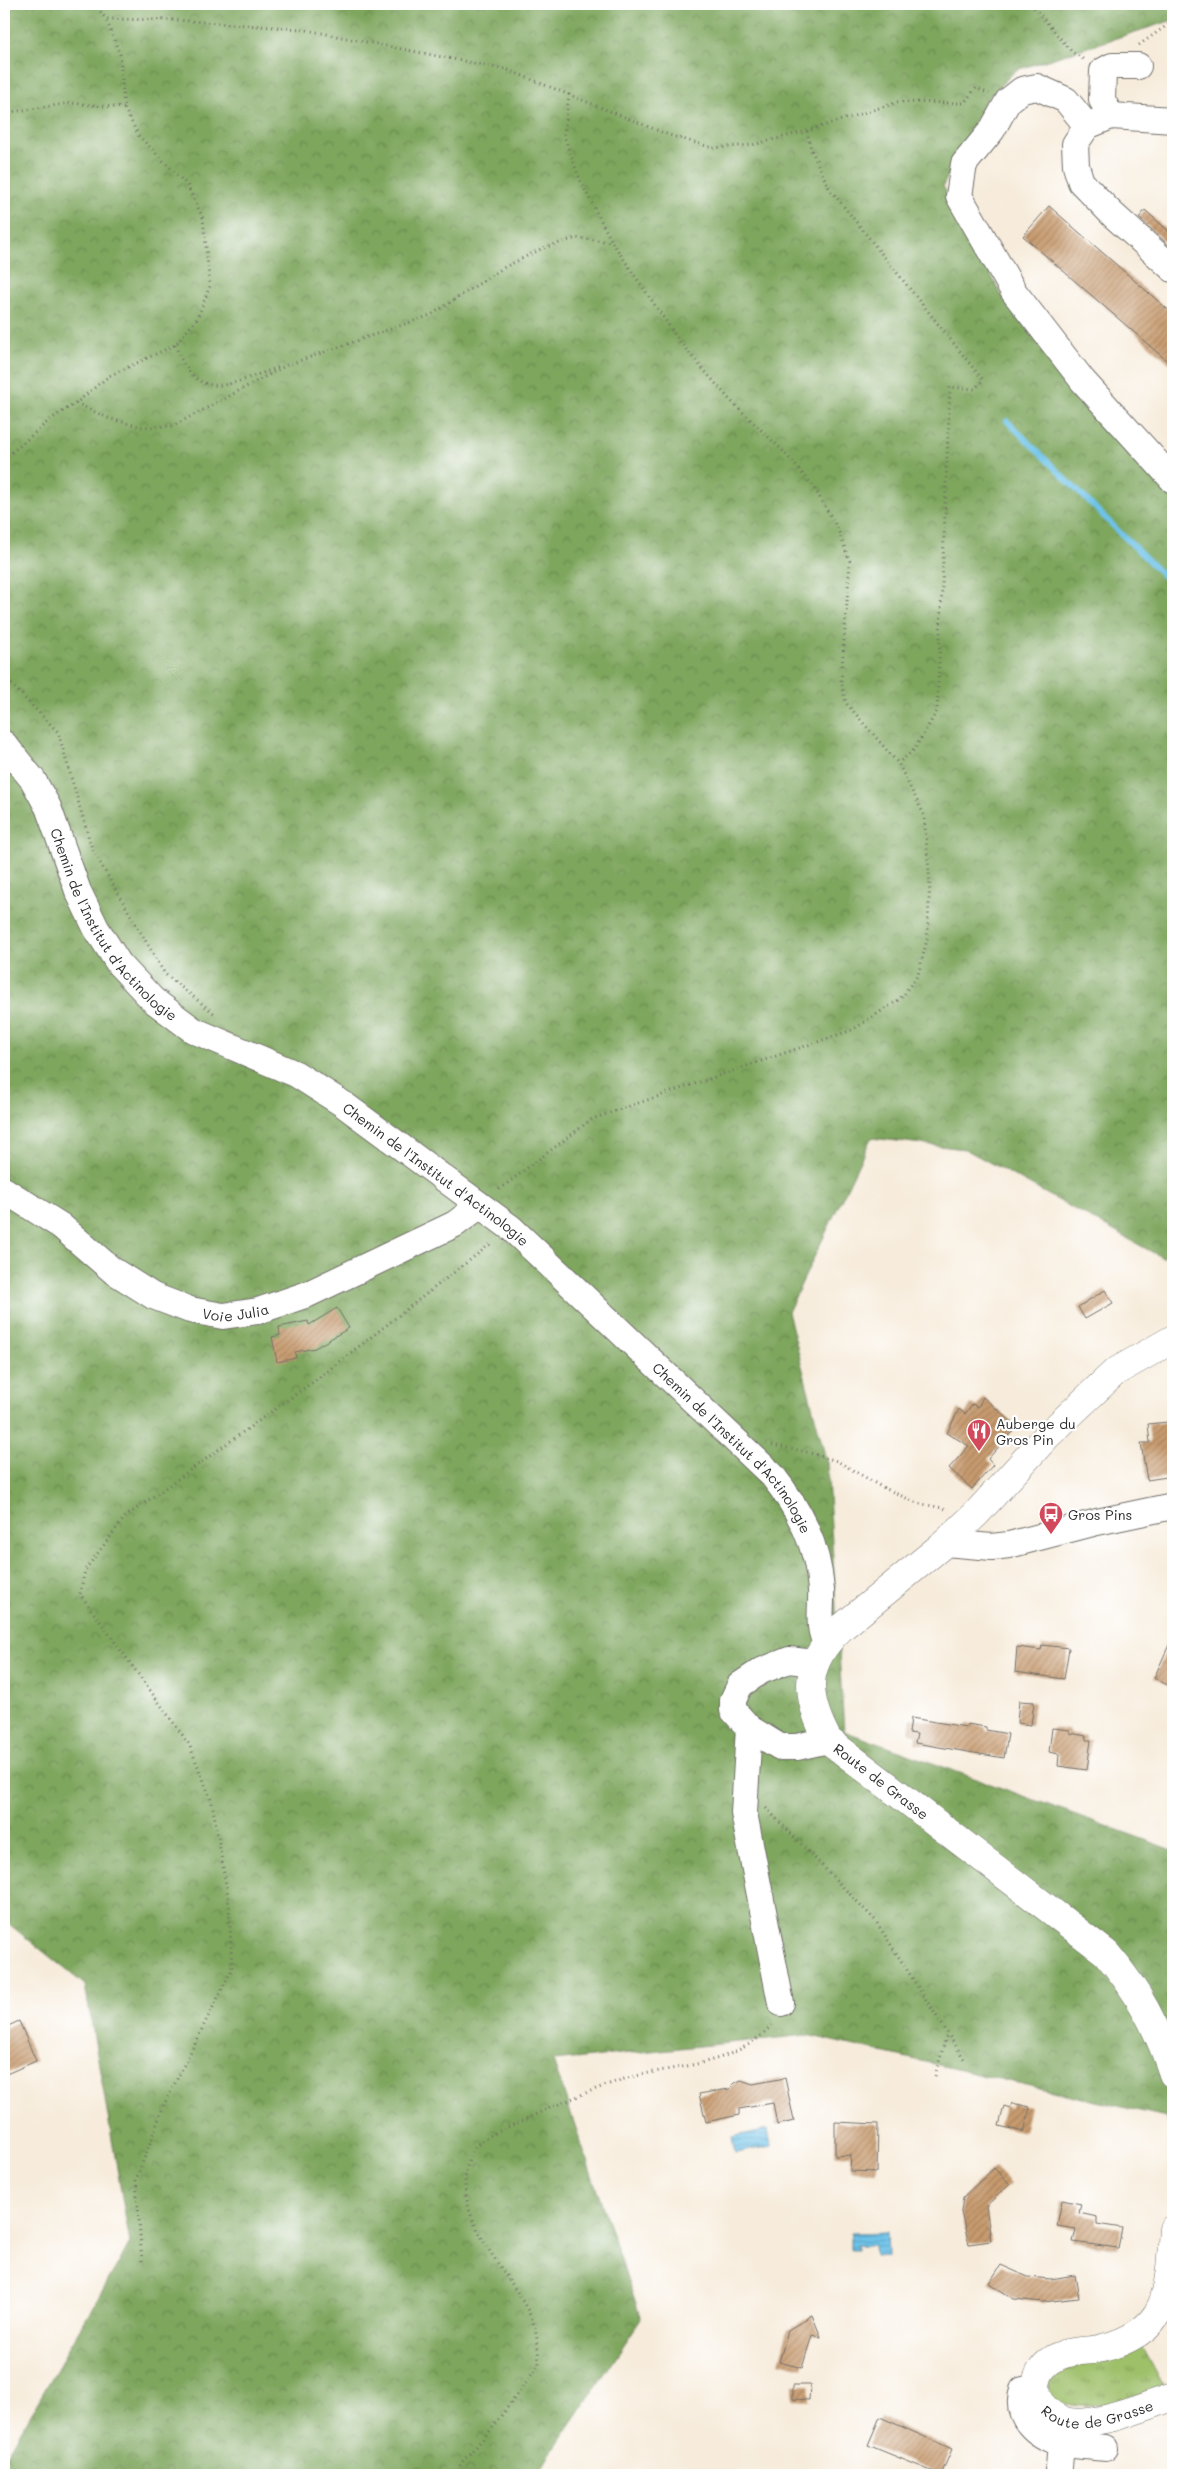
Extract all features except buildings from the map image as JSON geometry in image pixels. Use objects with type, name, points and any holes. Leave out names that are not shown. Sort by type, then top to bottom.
[{"type":"main road","points":[[820,1653],[945,1544],[976,1514],[1047,1436],[1115,1372],[1173,1339]]},
{"type":"main road","name":"Route de Grasse","points":[[820,1653],[811,1680],[813,1705],[828,1740],[1106,1953],[1128,1979],[1148,2011],[1164,2045],[1173,2074]]},
{"type":"main road","name":"Route de Grasse","points":[[1173,2229],[1168,2280],[1162,2304],[1150,2324],[1137,2334],[1120,2342],[1059,2355],[1038,2376],[1035,2388],[1041,2403],[1049,2412],[1058,2418],[1078,2423],[1115,2415],[1173,2397]]},
{"type":"street","points":[[1111,116],[1102,100],[1103,71],[1112,66],[1138,66]]},
{"type":"street","points":[[1087,126],[1066,100],[1037,87],[1022,90],[1008,101],[992,130],[964,164],[959,196],[1014,292],[1083,381],[1173,480]]},
{"type":"street","points":[[1173,120],[1111,116],[1087,126],[1075,144],[1076,166],[1082,182],[1112,214],[1173,269]]},
{"type":"street","name":"Chemin de l'Institut d'Actinologie","points":[[4,744],[33,780],[48,807],[78,891],[96,928],[119,964],[153,1000],[193,1030],[296,1074],[344,1104],[511,1228],[772,1475],[788,1495],[802,1518],[816,1555],[821,1589],[820,1653]]},
{"type":"street","name":"Voie Julia","points":[[4,1190],[62,1226],[112,1270],[153,1296],[190,1310],[223,1316],[258,1311],[308,1294],[455,1224],[479,1206]]},
{"type":"street","points":[[945,1544],[992,1547],[1009,1545],[1098,1522],[1173,1506]]},
{"type":"street","points":[[976,1514],[995,1536],[1009,1545]]},
{"type":"street","points":[[820,1653],[789,1660],[761,1671],[740,1686],[733,1700],[734,1710],[749,1728],[780,1747],[797,1747],[828,1740]]},
{"type":"street","points":[[749,1728],[744,1813],[781,2004]]},
{"type":"street","points":[[1035,2388],[1022,2390],[1019,2402],[1022,2416],[1038,2430],[1060,2455],[1105,2448]]},
{"type":"path","points":[[4,459],[51,418],[76,403],[109,376],[175,345],[197,319],[210,286],[203,218],[187,185],[139,136],[124,108],[120,55],[106,19],[94,4]]},
{"type":"path","points":[[1030,4],[1072,52],[1103,71]]},
{"type":"path","points":[[106,19],[176,20],[301,29],[508,70],[669,135],[713,148],[752,144],[807,131],[898,102],[964,103],[976,88],[1008,101]]},
{"type":"path","points":[[1138,66],[1139,44],[1173,22]]},
{"type":"path","points":[[479,1206],[592,1119],[852,1030],[900,999],[918,975],[927,940],[930,883],[924,814],[898,763],[846,703],[841,682],[850,562],[837,526],[813,486],[783,451],[730,400],[682,345],[612,242],[580,180],[564,136],[569,94]]},
{"type":"path","points":[[4,113],[71,103],[124,108]]},
{"type":"path","points":[[807,131],[811,149],[829,188],[983,380],[975,389],[950,387],[937,711],[914,750],[898,763]]},
{"type":"path","points":[[175,345],[181,361],[192,376],[205,385],[218,386],[287,365],[432,315],[503,268],[543,248],[576,238],[612,242]]},
{"type":"path","points":[[76,403],[108,418],[141,426],[174,426],[287,365]]},
{"type":"path","points":[[4,677],[58,732],[92,849],[165,974],[224,1021]]},
{"type":"path","points":[[142,2261],[136,2180],[164,2105],[232,1968],[229,1902],[212,1802],[189,1744],[80,1594],[85,1570],[125,1517],[321,1376],[511,1228]]},
{"type":"path","points":[[736,1442],[768,1444],[807,1452],[837,1461],[880,1486],[917,1502],[976,1514]]},
{"type":"path","points":[[746,1788],[875,1920],[966,2062]]},
{"type":"path","points":[[464,2475],[460,2466],[462,2462],[490,2431],[539,2366],[537,2338],[532,2318],[472,2220],[466,2193],[466,2166],[473,2149],[496,2132],[616,2081],[726,2057],[744,2048],[770,2027],[780,2015],[781,2004]]},
{"type":"path","points":[[935,2076],[948,2033]]},
{"type":"green space","points":[[4,4],[1173,4],[1173,20],[1016,70],[985,101],[943,186],[1004,299],[1173,496],[1173,1248],[1163,1258],[965,1149],[871,1138],[788,1312],[827,1463],[844,1731],[1173,1850],[1173,2132],[1166,2117],[807,2035],[553,2061],[641,2319],[537,2475],[4,2475],[4,2460],[130,2243],[85,1985],[4,1920]]},
{"type":"green space","points":[[1141,2344],[1166,2391],[1109,2404],[1077,2406],[1054,2398],[1048,2388],[1051,2373],[1064,2362]]},
{"type":"water","points":[[768,2129],[771,2146],[735,2153],[732,2137]]},
{"type":"water","points":[[887,2232],[888,2256],[875,2257],[874,2245],[857,2245],[857,2250],[851,2250],[851,2233]]},
{"type":"waterway","points":[[1007,421],[1173,585]]},
{"type":"place","name":"Auberge du Gros Pin","points":[[979,1452]]},
{"type":"place","name":"Gros Pins","points":[[1051,1535]]}]
